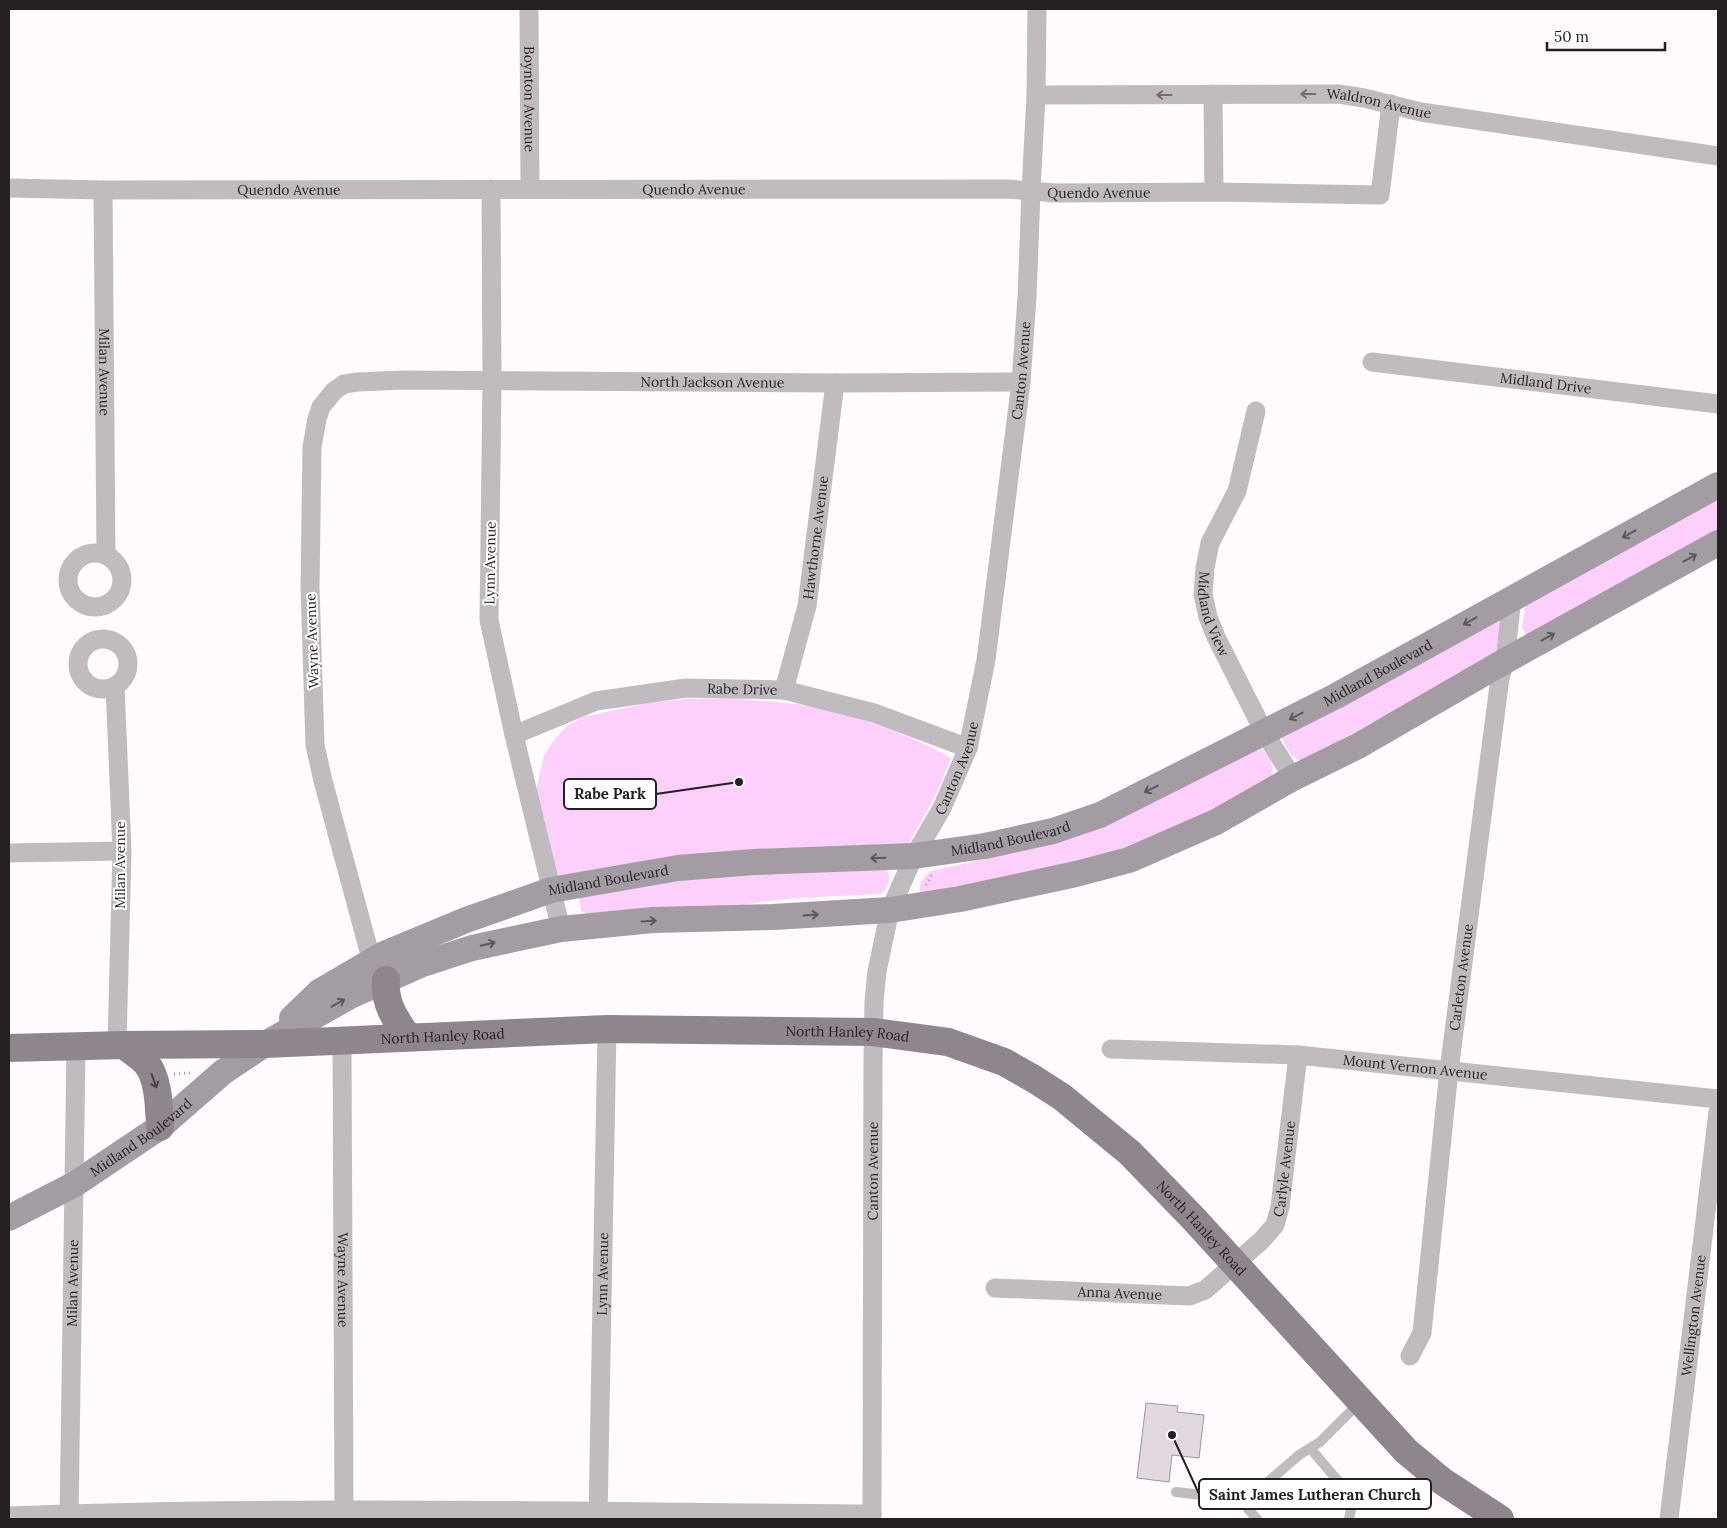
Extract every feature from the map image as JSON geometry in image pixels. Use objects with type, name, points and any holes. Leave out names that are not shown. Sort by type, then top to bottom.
[{"type":"main road","name":"Midland Boulevard","points":[[9,1218],[75,1184],[160,1127],[224,1072],[265,1044],[352,995],[379,971],[384,954],[466,920],[551,890],[678,868],[754,862],[914,856],[985,846],[1053,832],[1090,818],[1336,696],[1718,485]]},
{"type":"main road","name":"Midland Boulevard","points":[[379,971],[420,965],[472,948],[562,929],[653,920],[773,917],[890,910],[960,899],[1076,874],[1129,860],[1216,822],[1293,778],[1358,746],[1718,543]]},
{"type":"main road","points":[[379,971],[389,1008],[408,1038]]},
{"type":"main road","name":"North Hanley Road","points":[[9,1048],[265,1044],[607,1030],[873,1032],[948,1042],[1004,1062],[1062,1097],[1130,1153],[1193,1218],[1406,1451],[1442,1481],[1495,1518]]},
{"type":"main road","points":[[121,1045],[147,1064],[152,1074],[159,1100],[160,1127]]},
{"type":"street","name":"Boynton Avenue","points":[[529,9],[530,189]]},
{"type":"street","name":"Canton Avenue","points":[[872,1517],[873,1032],[877,971],[890,910],[914,856],[942,808],[968,748],[986,660],[1021,382],[1027,297],[1036,95],[1037,9]]},
{"type":"street","points":[[1213,94],[1214,192]]},
{"type":"street","name":"Waldron Avenue","points":[[1036,95],[1339,94],[1421,112],[1718,156]]},
{"type":"street","name":"Quendo Avenue","points":[[9,188],[103,190],[1008,189],[1056,193],[1214,192],[1380,195],[1391,104]]},
{"type":"street","name":"Lynn Avenue","points":[[491,189],[492,381],[489,620],[514,735],[562,929]]},
{"type":"street","name":"Milan Avenue","points":[[103,190],[106,555]]},
{"type":"street","name":"Midland Drive","points":[[1372,362],[1718,404]]},
{"type":"street","name":"North Jackson Avenue","points":[[403,380],[835,383],[1021,382]]},
{"type":"street","name":"Wayne Avenue","points":[[379,971],[323,781],[315,745],[310,587],[312,447],[321,407],[344,384],[403,380]]},
{"type":"street","name":"Hawthorne Avenue","points":[[784,690],[807,606],[835,383]]},
{"type":"street","name":"Midland View","points":[[1256,410],[1238,491],[1210,543],[1205,568],[1204,594],[1208,616],[1216,637],[1264,732],[1293,778]]},
{"type":"street","name":"Carleton Avenue","points":[[1410,1356],[1422,1332],[1449,1070],[1500,678],[1506,661],[1512,598]]},
{"type":"street","name":"Milan Avenue","points":[[115,686],[122,851],[121,1045]]},
{"type":"street","name":"Rabe Drive","points":[[514,735],[596,701],[686,688],[784,690],[874,713],[968,748]]},
{"type":"street","points":[[9,853],[122,851]]},
{"type":"street","name":"Lynn Avenue","points":[[598,1516],[607,1030]]},
{"type":"street","name":"Wayne Avenue","points":[[342,1040],[344,1515]]},
{"type":"street","name":"Milan Avenue","points":[[69,1516],[76,1048]]},
{"type":"street","name":"Mount Vernon Avenue","points":[[1111,1048],[1298,1055],[1718,1098]]},
{"type":"street","name":"Carlyle Avenue","points":[[1235,1266],[1275,1226],[1280,1207],[1298,1055]]},
{"type":"street","name":"Wellington Avenue","points":[[1669,1519],[1718,1112]]},
{"type":"street","name":"Anna Avenue","points":[[995,1288],[1189,1296],[1205,1290],[1235,1266]]},
{"type":"street","points":[[9,1516],[872,1517]]},
{"type":"lane","points":[[1176,1492],[1247,1500],[1299,1455],[1320,1442],[1360,1402]]},
{"type":"lane","points":[[1310,1448],[1350,1495],[1352,1505],[1349,1519]]},
{"type":"lane","points":[[1247,1500],[1248,1509],[1257,1519]]},
{"type":"path","points":[[171,1074],[192,1071]]},
{"type":"shaded area","points":[[1718,495],[1718,533],[1532,636],[1526,634],[1522,628],[1526,602]]},
{"type":"shaded area","points":[[1499,618],[1501,628],[1500,639],[1492,657],[1302,761],[1295,758],[1289,752],[1282,738]]},
{"type":"shaded area","points":[[732,698],[803,705],[831,711],[884,727],[951,758],[936,794],[905,850],[558,880],[536,790],[544,756],[554,740],[567,726],[583,717],[648,703],[687,699]]},
{"type":"shaded area","points":[[1260,747],[1270,759],[1273,774],[1205,814],[1092,861],[921,895],[920,888],[922,882],[931,871],[1049,845]]},
{"type":"shaded area","points":[[882,869],[888,871],[889,881],[885,890],[880,894],[795,898],[735,907],[588,914],[581,911],[579,898],[584,894],[736,873]]},
{"type":"building","points":[[1146,1403],[1178,1406],[1177,1412],[1204,1415],[1199,1458],[1172,1455],[1169,1482],[1137,1478]]},
{"type":"place","name":"Rabe Park","points":[[739,782]]},
{"type":"place","name":"Saint James Lutheran Church","points":[[1172,1435]]}]
